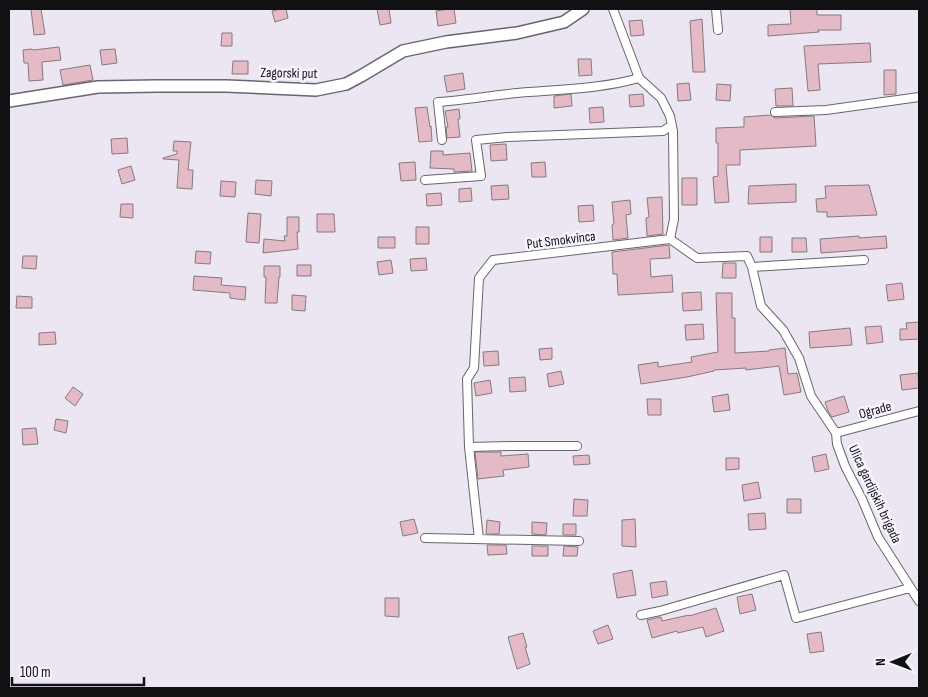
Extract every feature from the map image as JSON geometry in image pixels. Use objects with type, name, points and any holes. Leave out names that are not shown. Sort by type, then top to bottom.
[{"type":"main road","name":"Zagorski put","points":[[9,101],[98,88],[226,86],[316,90],[346,84],[403,51],[446,42],[517,33],[564,22],[583,9]]},
{"type":"street","points":[[613,9],[639,78],[661,98],[670,116],[673,131],[674,219],[670,239],[697,258],[747,256],[752,267],[864,260]]},
{"type":"street","points":[[716,9],[718,30]]},
{"type":"street","points":[[442,140],[438,102],[584,87],[639,78]]},
{"type":"street","points":[[775,112],[826,110],[919,97]]},
{"type":"street","points":[[425,180],[481,176],[476,140],[663,130],[671,126]]},
{"type":"street","name":"Put Smokvinca","points":[[479,539],[469,447],[467,379],[474,368],[479,278],[493,260],[670,239]]},
{"type":"street","name":"Ulica gardijskih brigada","points":[[752,267],[760,306],[783,330],[799,358],[811,396],[836,433],[845,466],[862,499],[878,537],[919,601]]},
{"type":"street","name":"Ograde","points":[[836,433],[919,411]]},
{"type":"street","points":[[469,447],[576,446]]},
{"type":"street","points":[[425,538],[579,541]]},
{"type":"street","points":[[641,615],[784,575],[796,618],[910,588]]},
{"type":"building","points":[[31,9],[41,9],[45,34],[34,35]]},
{"type":"building","points":[[286,9],[288,18],[275,22],[272,11]]},
{"type":"building","points":[[377,9],[389,9],[391,23],[380,25]]},
{"type":"building","points":[[454,9],[456,23],[438,26],[436,11]]},
{"type":"building","points":[[790,9],[817,9],[817,15],[841,15],[841,30],[818,30],[819,32],[768,36],[768,25],[791,24]]},
{"type":"building","points":[[702,19],[705,72],[693,72],[690,21]]},
{"type":"building","points":[[642,20],[644,35],[631,36],[629,21]]},
{"type":"building","points":[[222,33],[232,33],[232,46],[221,46]]},
{"type":"building","points":[[870,43],[871,62],[818,64],[820,90],[808,91],[804,46]]},
{"type":"building","points":[[59,47],[61,60],[42,62],[43,80],[29,81],[28,63],[24,63],[23,50]]},
{"type":"building","points":[[115,49],[117,63],[102,65],[100,50]]},
{"type":"building","points":[[578,59],[591,59],[592,75],[579,76]]},
{"type":"building","points":[[233,61],[248,61],[248,74],[232,74]]},
{"type":"building","points":[[90,65],[93,80],[63,85],[60,70]]},
{"type":"building","points":[[884,70],[896,70],[896,94],[884,95]]},
{"type":"building","points":[[463,73],[465,89],[447,92],[444,76]]},
{"type":"building","points":[[689,83],[691,100],[678,101],[677,84]]},
{"type":"building","points":[[717,84],[731,85],[730,101],[716,100]]},
{"type":"building","points":[[792,88],[793,106],[776,106],[775,89]]},
{"type":"building","points":[[571,94],[572,106],[554,108],[554,96]]},
{"type":"building","points":[[643,94],[644,106],[630,107],[629,95]]},
{"type":"building","points":[[427,107],[432,141],[419,142],[415,108]]},
{"type":"building","points":[[603,107],[604,122],[590,123],[589,108]]},
{"type":"building","points":[[459,109],[460,137],[447,138],[446,127],[448,127],[445,111]]},
{"type":"building","points":[[771,115],[775,118],[814,116],[816,146],[740,150],[740,165],[726,165],[729,202],[715,203],[713,177],[718,176],[716,128],[744,127],[744,117]]},
{"type":"building","points":[[127,138],[128,153],[112,154],[111,139]]},
{"type":"building","points":[[174,141],[191,142],[188,170],[193,170],[192,189],[177,188],[179,160],[163,159],[177,154],[177,151],[173,151]]},
{"type":"building","points":[[506,144],[507,160],[491,161],[490,145]]},
{"type":"building","points":[[431,151],[443,151],[443,155],[470,153],[472,171],[454,172],[454,169],[430,168]]},
{"type":"building","points":[[415,162],[416,180],[401,181],[399,163]]},
{"type":"building","points":[[545,162],[546,177],[532,177],[531,163]]},
{"type":"building","points":[[131,166],[135,180],[122,184],[118,170]]},
{"type":"building","points":[[682,178],[697,178],[697,205],[682,205]]},
{"type":"building","points":[[256,180],[272,181],[271,196],[255,194]]},
{"type":"building","points":[[221,181],[236,182],[235,197],[220,196]]},
{"type":"building","points":[[796,184],[796,202],[748,204],[749,186]]},
{"type":"building","points":[[508,185],[509,199],[492,200],[491,186]]},
{"type":"building","points":[[869,185],[877,215],[827,217],[827,212],[817,212],[816,199],[826,198],[825,186]]},
{"type":"building","points":[[471,188],[472,201],[459,202],[459,189]]},
{"type":"building","points":[[441,193],[442,205],[427,206],[426,194]]},
{"type":"building","points":[[662,197],[663,234],[647,236],[646,218],[649,217],[647,198]]},
{"type":"building","points":[[630,200],[631,214],[626,215],[628,238],[613,240],[612,202]]},
{"type":"building","points":[[121,204],[133,204],[133,218],[120,217]]},
{"type":"building","points":[[593,205],[594,221],[579,222],[578,206]]},
{"type":"building","points":[[248,213],[261,214],[259,243],[246,242]]},
{"type":"building","points":[[317,214],[334,214],[335,232],[317,232]]},
{"type":"building","points":[[287,217],[299,217],[299,232],[297,232],[298,249],[263,253],[264,239],[285,241],[284,236],[287,236]]},
{"type":"building","points":[[416,227],[429,227],[429,244],[416,244]]},
{"type":"building","points":[[859,236],[859,238],[886,236],[887,248],[821,253],[820,239]]},
{"type":"building","points":[[378,237],[395,237],[395,248],[378,248]]},
{"type":"building","points":[[760,237],[772,237],[772,252],[760,252]]},
{"type":"building","points":[[792,238],[806,238],[807,252],[792,252]]},
{"type":"building","points":[[669,245],[670,258],[650,259],[651,277],[672,275],[673,292],[618,295],[617,274],[613,274],[612,252]]},
{"type":"building","points":[[196,251],[211,252],[210,264],[195,263]]},
{"type":"building","points":[[23,256],[37,256],[36,269],[22,268]]},
{"type":"building","points":[[426,258],[427,270],[411,271],[410,259]]},
{"type":"building","points":[[391,260],[393,273],[379,275],[377,262]]},
{"type":"building","points":[[723,263],[736,263],[736,278],[722,278]]},
{"type":"building","points":[[297,265],[311,265],[311,276],[297,276]]},
{"type":"building","points":[[264,266],[280,266],[277,303],[265,303],[266,277],[264,277]]},
{"type":"building","points":[[194,276],[222,278],[221,285],[246,287],[245,300],[230,298],[230,293],[193,290]]},
{"type":"building","points":[[902,283],[904,299],[888,301],[886,285]]},
{"type":"building","points":[[701,292],[702,310],[683,311],[682,293]]},
{"type":"building","points":[[716,293],[732,293],[732,318],[735,318],[735,353],[785,348],[788,374],[797,373],[801,392],[784,395],[779,366],[746,370],[746,368],[714,370],[687,377],[641,384],[638,365],[658,362],[658,367],[692,362],[691,357],[718,352]]},
{"type":"building","points":[[292,295],[306,296],[305,311],[292,310]]},
{"type":"building","points":[[17,296],[32,297],[32,308],[16,308]]},
{"type":"building","points":[[919,322],[919,339],[900,340],[900,329],[907,329],[906,323]]},
{"type":"building","points":[[703,324],[704,339],[686,340],[685,325]]},
{"type":"building","points":[[881,326],[883,342],[867,344],[865,327]]},
{"type":"building","points":[[850,328],[852,345],[810,348],[809,332]]},
{"type":"building","points":[[55,332],[56,344],[39,345],[39,333]]},
{"type":"building","points":[[552,348],[552,359],[540,360],[539,349]]},
{"type":"building","points":[[498,351],[499,365],[484,366],[483,352]]},
{"type":"building","points":[[561,371],[564,384],[549,387],[547,374]]},
{"type":"building","points":[[918,373],[919,388],[902,390],[900,375]]},
{"type":"building","points":[[525,377],[526,391],[510,392],[509,378]]},
{"type":"building","points":[[490,380],[492,393],[476,396],[474,383]]},
{"type":"building","points":[[73,387],[83,394],[75,406],[65,398]]},
{"type":"building","points":[[728,394],[730,410],[714,412],[712,397]]},
{"type":"building","points":[[844,396],[849,412],[832,417],[825,402]]},
{"type":"building","points":[[647,399],[661,399],[661,415],[648,415]]},
{"type":"building","points":[[56,419],[68,421],[66,433],[54,430]]},
{"type":"building","points":[[36,428],[38,444],[23,445],[22,429]]},
{"type":"building","points":[[475,452],[501,452],[501,456],[528,454],[529,467],[503,470],[504,476],[478,479]]},
{"type":"building","points":[[826,454],[829,469],[815,472],[812,457]]},
{"type":"building","points":[[589,455],[590,464],[574,465],[573,456]]},
{"type":"building","points":[[726,458],[739,458],[739,469],[726,470]]},
{"type":"building","points":[[758,482],[761,498],[744,501],[742,485]]},
{"type":"building","points":[[574,499],[588,500],[587,516],[573,516]]},
{"type":"building","points":[[787,499],[801,499],[801,513],[787,513]]},
{"type":"building","points":[[765,513],[766,529],[749,530],[748,514]]},
{"type":"building","points":[[414,519],[418,533],[403,536],[400,522]]},
{"type":"building","points":[[635,519],[636,547],[622,546],[622,520]]},
{"type":"building","points":[[487,520],[500,522],[499,534],[486,534]]},
{"type":"building","points":[[532,522],[547,523],[546,535],[532,534]]},
{"type":"building","points":[[563,524],[576,524],[576,535],[563,535]]},
{"type":"building","points":[[487,545],[506,545],[507,554],[488,555]]},
{"type":"building","points":[[532,546],[548,546],[548,556],[532,556]]},
{"type":"building","points":[[564,546],[578,547],[577,556],[563,556]]},
{"type":"building","points":[[632,570],[636,595],[617,598],[613,574]]},
{"type":"building","points":[[666,581],[668,595],[652,598],[650,583]]},
{"type":"building","points":[[752,594],[756,610],[740,614],[737,597]]},
{"type":"building","points":[[385,598],[399,598],[399,617],[385,616]]},
{"type":"building","points":[[716,608],[724,631],[706,637],[703,627],[678,633],[677,631],[652,638],[647,620],[661,617],[662,621]]},
{"type":"building","points":[[608,625],[613,639],[598,644],[593,631]]},
{"type":"building","points":[[821,632],[824,651],[810,653],[807,634]]},
{"type":"building","points":[[523,633],[530,664],[517,669],[508,637]]}]
